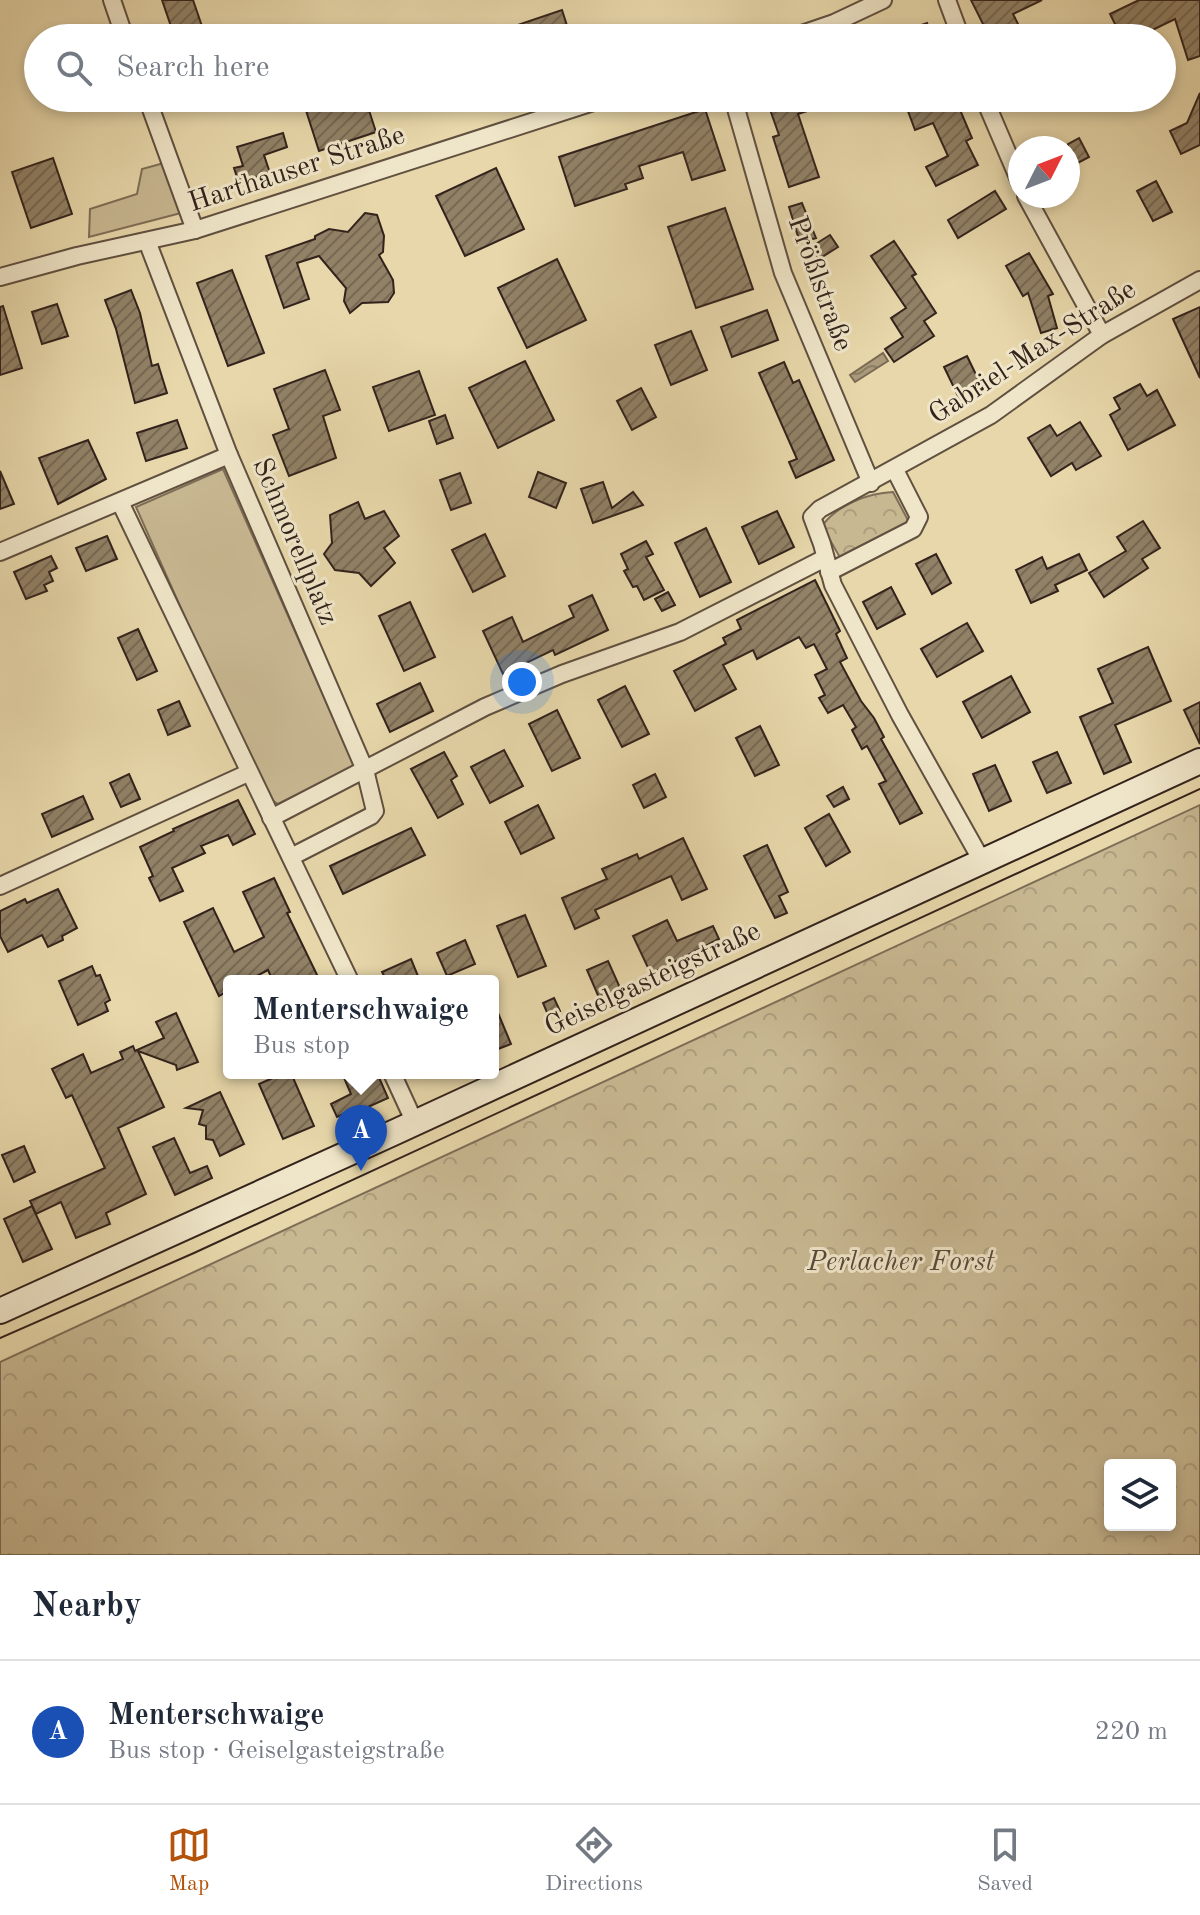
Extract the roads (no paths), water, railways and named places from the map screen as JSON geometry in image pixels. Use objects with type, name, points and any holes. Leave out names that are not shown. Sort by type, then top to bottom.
[{"type":"main road","name":"Geiselgasteigstraße","points":[[0,1311],[1200,761]]},
{"type":"street","points":[[112,0],[120,24]]},
{"type":"street","points":[[831,24],[883,0]]},
{"type":"street","points":[[947,0],[956,24]]},
{"type":"street","points":[[152,112],[195,230]]},
{"type":"street","name":"Harthauser Straße","points":[[0,277],[195,230],[562,112]]},
{"type":"street","name":"Prößlstraße","points":[[737,112],[783,273],[871,483]]},
{"type":"street","points":[[990,112],[1008,154]]},
{"type":"street","points":[[1033,208],[1102,335]]},
{"type":"street","points":[[147,241],[229,455]]},
{"type":"street","name":"Gabriel-Max-Straße","points":[[827,565],[812,517],[820,509],[991,415],[1102,335],[1200,280]]},
{"type":"street","name":"Schmorellplatz","points":[[0,552],[229,455],[365,770],[375,803],[371,816],[291,857]]},
{"type":"street","points":[[271,818],[485,707],[562,674],[680,632],[913,529],[919,517],[895,470]]},
{"type":"street","points":[[120,502],[347,975]]},
{"type":"street","points":[[827,565],[833,585],[900,715],[982,861]]},
{"type":"street","points":[[0,886],[248,773]]},
{"type":"street","points":[[395,1079],[415,1123]]},
{"type":"water","points":[[883,353],[888,361],[855,382],[850,375]]},
{"type":"tram line","points":[[0,1338],[194,1253],[1200,789]]},
{"type":"place","name":"Menterschwaige","points":[[361,1171]]},
{"type":"park label","name":"Perlacher Forst","points":[[901,1263]]}]
